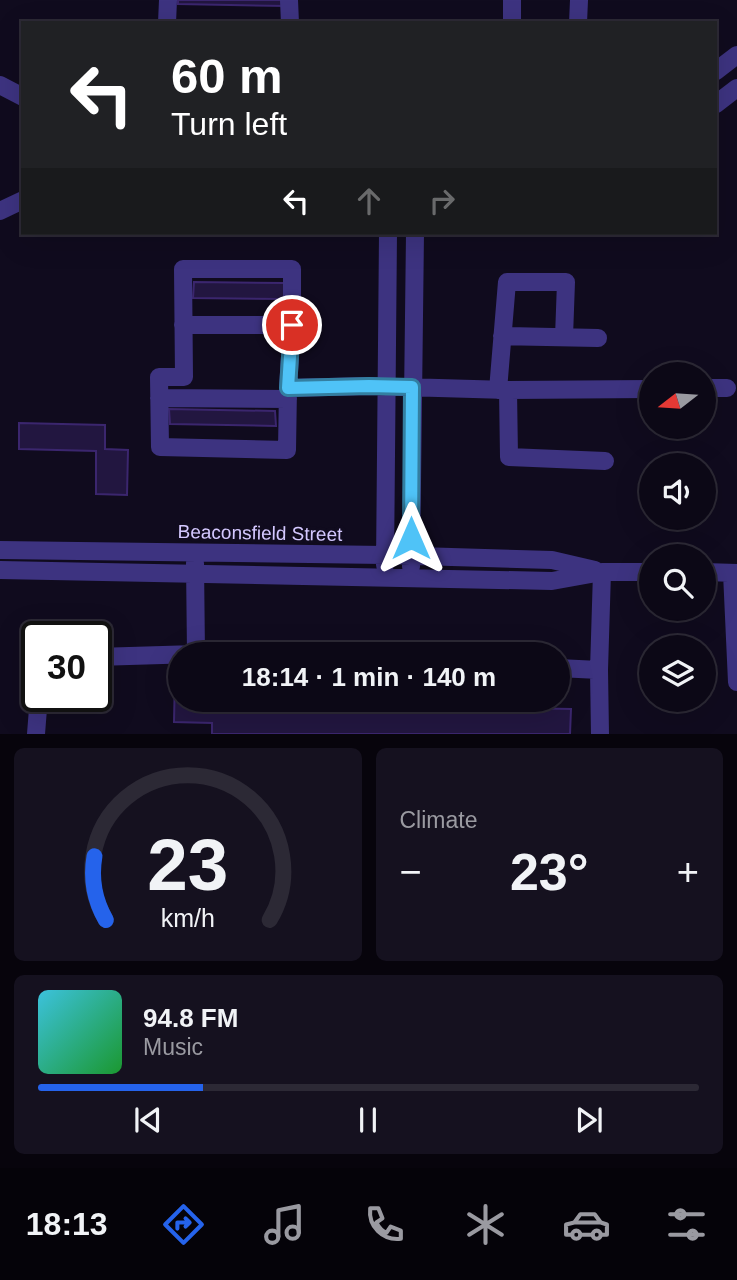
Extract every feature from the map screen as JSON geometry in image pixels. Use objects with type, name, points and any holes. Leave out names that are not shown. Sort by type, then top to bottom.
[{"type":"street","points":[[167,21],[168,0]]},
{"type":"street","points":[[289,0],[290,21]]},
{"type":"street","points":[[512,0],[512,21]]},
{"type":"street","points":[[578,21],[579,0]]},
{"type":"street","points":[[717,70],[737,55]]},
{"type":"street","points":[[0,85],[21,96]]},
{"type":"street","points":[[717,103],[737,88]]},
{"type":"street","points":[[0,211],[21,201]]},
{"type":"street","points":[[384,577],[388,235]]},
{"type":"street","points":[[410,578],[415,235]]},
{"type":"street","points":[[292,268],[287,450],[160,447],[159,377],[184,377],[183,325],[183,269],[292,268]]},
{"type":"street","points":[[564,337],[566,282],[507,282],[502,336],[503,390],[509,457],[605,461]]},
{"type":"street","points":[[183,325],[292,325]]},
{"type":"street","points":[[502,336],[597,338]]},
{"type":"street","points":[[159,398],[288,394],[386,386],[503,390],[639,389]]},
{"type":"street","points":[[716,388],[727,388]]},
{"type":"street","name":"Beaconsfield Street","points":[[0,550],[552,560],[602,572]]},
{"type":"street","points":[[196,553],[196,642]]},
{"type":"street","points":[[467,558],[467,579]]},
{"type":"street","name":"Beaconsfield Street","points":[[0,570],[552,581],[602,572],[639,572]]},
{"type":"street","points":[[600,734],[602,572]]},
{"type":"street","points":[[716,572],[734,573],[737,682]]},
{"type":"street","points":[[112,657],[168,655]]},
{"type":"street","points":[[570,669],[599,670]]},
{"type":"street","points":[[36,734],[38,712]]},
{"type":"building","points":[[178,0],[285,0],[285,6],[178,4]]},
{"type":"building","points":[[194,282],[284,283],[285,299],[193,298]]},
{"type":"building","points":[[169,409],[275,411],[276,426],[170,424]]},
{"type":"building","points":[[19,423],[105,425],[105,449],[128,450],[127,495],[96,494],[96,451],[19,449]]},
{"type":"building","points":[[571,709],[570,734],[212,734],[212,723],[174,722],[174,712],[570,712]]},
{"type":"route","points":[[292,325],[288,388],[412,387],[411,538]]}]
